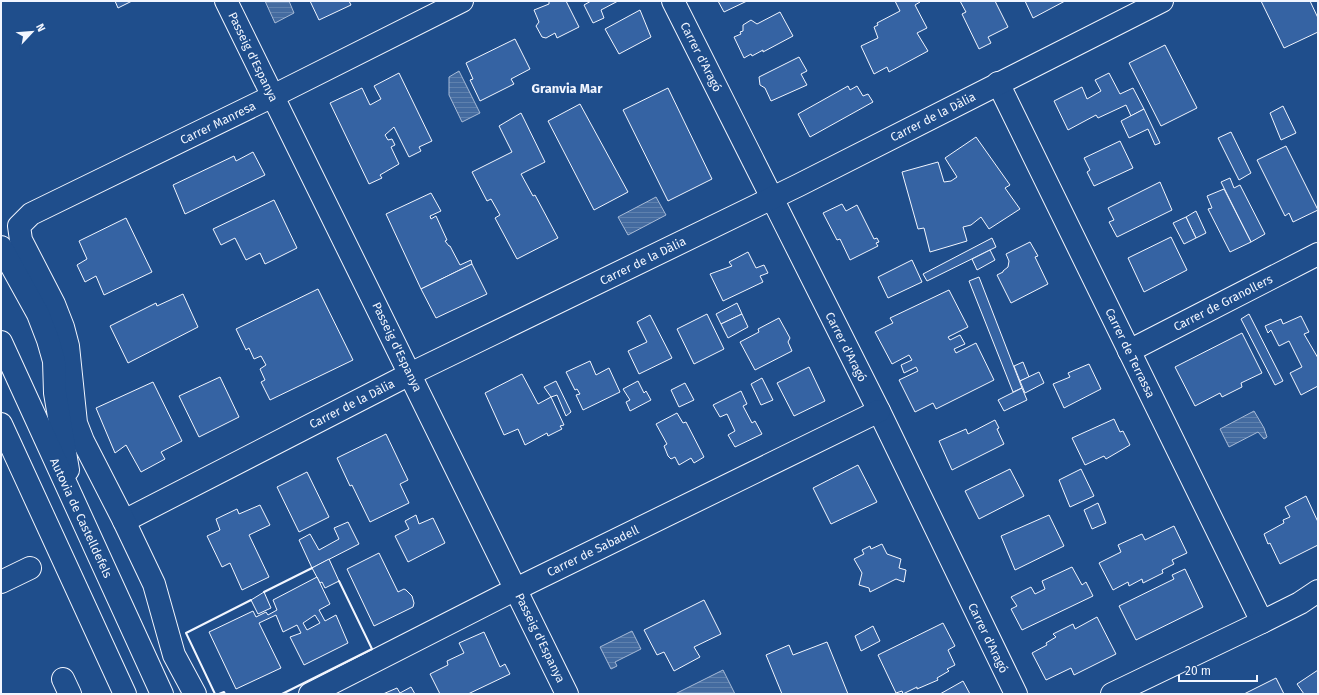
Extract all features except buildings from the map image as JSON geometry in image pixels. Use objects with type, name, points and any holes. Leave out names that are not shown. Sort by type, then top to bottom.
[{"type":"main road","name":"Passeig d'Espanya","points":[[226,1],[567,694]]},
{"type":"main road","name":"Carrer Manresa","points":[[124,521],[83,441],[76,422],[68,346],[63,327],[54,304],[21,240],[19,226],[31,214],[273,96],[462,1]]},
{"type":"main road","name":"Carrer d'Aragó","points":[[673,1],[879,411],[1016,694]]},
{"type":"main road","name":"Carrer de la Dàlia","points":[[124,521],[410,374],[772,198],[1162,1]]},
{"type":"main road","name":"Carrer de Terrassa","points":[[998,83],[1262,622]]},
{"type":"main road","points":[[1,247],[38,314],[54,361],[55,393],[73,501]]},
{"type":"main road","name":"Carrer de Granollers","points":[[1129,351],[1318,254]]},
{"type":"main road","name":"Autovia de Castelldefels","points":[[1,342],[162,694]]},
{"type":"main road","name":"Carrer de Sabadell","points":[[310,694],[516,589],[879,411]]},
{"type":"main road","points":[[1,424],[125,694]]},
{"type":"main road","points":[[124,521],[154,584],[174,655],[195,694]]},
{"type":"main road","points":[[1,582],[30,568]]},
{"type":"main road","points":[[1112,694],[1300,603],[1318,591]]},
{"type":"water","points":[[265,1],[289,1],[294,13],[275,23]]},
{"type":"water","points":[[459,71],[480,113],[462,122],[449,95],[449,77]]},
{"type":"water","points":[[656,197],[666,215],[628,235],[618,217]]},
{"type":"water","points":[[1254,411],[1264,428],[1267,437],[1264,439],[1258,432],[1229,447],[1220,429]]},
{"type":"water","points":[[632,631],[641,649],[615,662],[617,666],[611,669],[600,647]]},
{"type":"water","points":[[723,670],[735,694],[675,694]]},
{"type":"wall","points":[[264,592],[312,568]]},
{"type":"wall","points":[[282,694],[372,649],[339,581]]},
{"type":"wall","points":[[215,694],[186,633],[251,600]]},
{"type":"wall","points":[[219,694],[224,692],[225,694]]},
{"type":"district","name":"Granvia Mar","points":[[567,88]]}]
